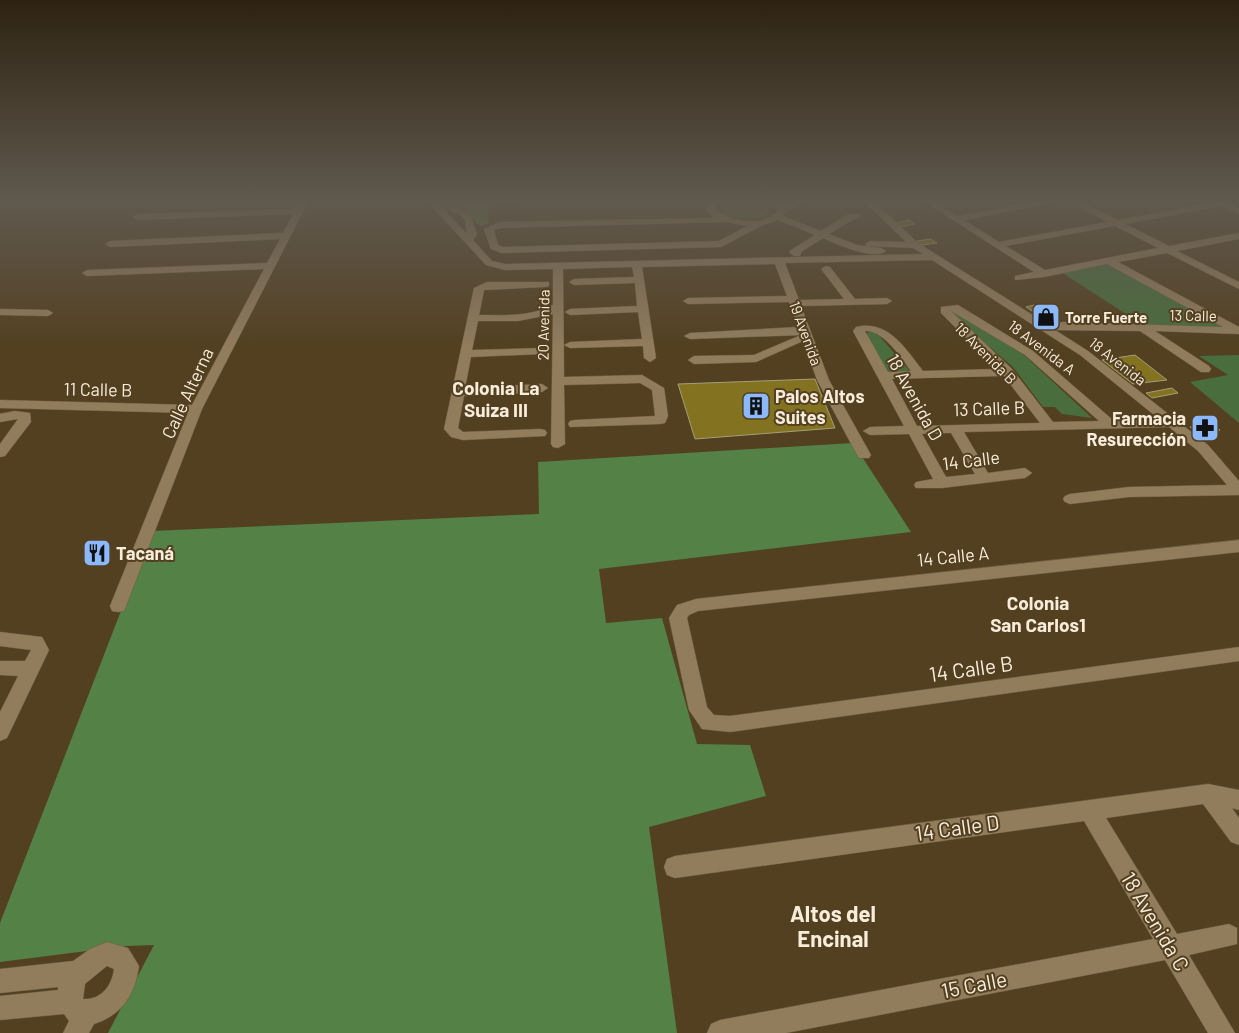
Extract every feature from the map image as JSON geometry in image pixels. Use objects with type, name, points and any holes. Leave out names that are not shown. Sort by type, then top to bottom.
[{"type":"street","name":"Calle Alterna","points":[[118,606],[196,409],[278,250]]},
{"type":"street","points":[[476,250],[489,263],[496,266],[514,267],[934,257]]},
{"type":"street","points":[[797,250],[794,252],[797,254]]},
{"type":"street","name":"18 Avenida","points":[[923,250],[1084,353],[1203,448],[1237,485]]},
{"type":"street","points":[[1005,250],[1044,274]]},
{"type":"street","points":[[1018,278],[1167,250]]},
{"type":"street","points":[[1168,250],[1239,286]]},
{"type":"street","name":"19 Avenida","points":[[779,261],[823,380],[864,456]]},
{"type":"street","points":[[1109,261],[1239,331]]},
{"type":"street","points":[[638,264],[642,308],[650,358]]},
{"type":"street","points":[[87,273],[270,266]]},
{"type":"street","name":"20 Avenida","points":[[558,266],[558,444]]},
{"type":"street","points":[[511,284],[514,267]]},
{"type":"street","points":[[826,268],[851,301]]},
{"type":"street","points":[[574,282],[639,280]]},
{"type":"street","points":[[540,433],[463,436],[456,434],[451,429],[460,392],[479,288],[511,284],[545,284]]},
{"type":"street","points":[[688,301],[887,300]]},
{"type":"street","points":[[473,318],[532,317],[544,315],[559,306]]},
{"type":"street","name":"18 Avenida B","points":[[949,307],[945,308],[946,313],[1008,372],[1048,425]]},
{"type":"street","name":"18 Avenida A","points":[[949,307],[962,311],[1028,354],[1109,423]]},
{"type":"street","points":[[570,312],[642,308]]},
{"type":"street","points":[[0,312],[48,313]]},
{"type":"street","name":"13 Calle","points":[[1046,328],[1064,325],[1239,331]]},
{"type":"street","name":"13 Calle","points":[[1057,335],[1086,326]]},
{"type":"street","name":"18 Avenida D","points":[[920,374],[879,329],[873,327],[858,331],[942,483]]},
{"type":"street","points":[[1144,329],[1204,369]]},
{"type":"street","points":[[728,334],[738,360]]},
{"type":"street","points":[[690,336],[807,334]]},
{"type":"street","points":[[694,360],[756,358],[807,334]]},
{"type":"street","points":[[570,346],[647,342]]},
{"type":"street","points":[[467,354],[542,351]]},
{"type":"street","points":[[884,376],[1008,372]]},
{"type":"street","points":[[557,381],[642,379],[658,388],[662,416],[660,420],[575,424]]},
{"type":"street","points":[[460,392],[542,388]]},
{"type":"street","name":"11 Calle B","points":[[0,404],[196,409]]},
{"type":"street","points":[[0,418],[15,415],[25,416],[24,422],[0,453]]},
{"type":"street","name":"13 Calle B","points":[[870,431],[1109,423],[1125,425],[1168,420]]},
{"type":"street","points":[[955,428],[984,478]]},
{"type":"street","name":"14 Calle","points":[[921,485],[1025,473]]},
{"type":"street","points":[[1070,498],[1237,485]]},
{"type":"street","name":"14 Calle A","points":[[709,723],[698,710],[678,618],[683,610],[696,605],[1236,545]]},
{"type":"street","points":[[0,639],[36,642],[40,650],[0,732]]},
{"type":"street","name":"14 Calle B","points":[[709,723],[739,723],[1239,654]]},
{"type":"street","points":[[0,668],[30,669]]},
{"type":"street","points":[[1208,794],[1239,836]]},
{"type":"street","name":"14 Calle D","points":[[675,867],[1208,794],[1239,800]]},
{"type":"street","name":"18 Avenida C","points":[[1089,809],[1222,1033]]},
{"type":"street","name":"15 Calle","points":[[720,1033],[1229,936]]},
{"type":"street","points":[[0,1008],[77,1016],[102,1008],[117,996],[126,980],[127,966],[120,956],[107,954],[92,960],[78,972],[70,987],[77,1016]]},
{"type":"street","points":[[0,981],[78,972]]},
{"type":"green space","points":[[1108,264],[1228,328],[1143,325],[1061,272]]},
{"type":"green space","points":[[959,311],[1025,356],[1092,418],[1062,414],[1055,407],[1043,407],[1013,367],[949,312]]},
{"type":"green space","points":[[870,331],[875,331],[910,371],[888,372],[865,335]]},
{"type":"green space","points":[[1239,355],[1239,423],[1190,382],[1228,375],[1199,356]]},
{"type":"green space","points":[[853,443],[911,532],[599,569],[606,623],[662,618],[697,744],[750,745],[766,796],[649,827],[677,1033],[108,1033],[154,945],[126,946],[0,962],[0,923],[152,531],[539,514],[538,462]]},
{"type":"building","points":[[1034,305],[1043,312],[1035,313],[1026,307]]},
{"type":"building","name":"Torre Fuerte","points":[[1046,313],[1056,320],[1046,322],[1037,315]]},
{"type":"building","points":[[1135,355],[1167,380],[1133,384],[1102,360]]},
{"type":"building","name":"Palos Altos Suites","points":[[815,379],[835,428],[695,439],[678,384]]},
{"type":"building","points":[[1172,388],[1178,393],[1152,398],[1146,393]]},
{"type":"building","name":"Farmacia Resurección","points":[[1209,423],[1220,430],[1200,434],[1190,427]]},
{"type":"place","name":"Torre Fuerte","points":[[1046,317]]},
{"type":"place","name":"Palos Altos Suites","points":[[756,406]]},
{"type":"place","name":"Farmacia Resurección","points":[[1205,428]]},
{"type":"place","name":"Tacaná","points":[[97,553]]},
{"type":"district","name":"Colonia La Suiza III","points":[[496,398]]},
{"type":"district","name":"Colonia San Carlos1","points":[[1038,613]]},
{"type":"district","name":"Altos del Encinal","points":[[833,926]]}]
